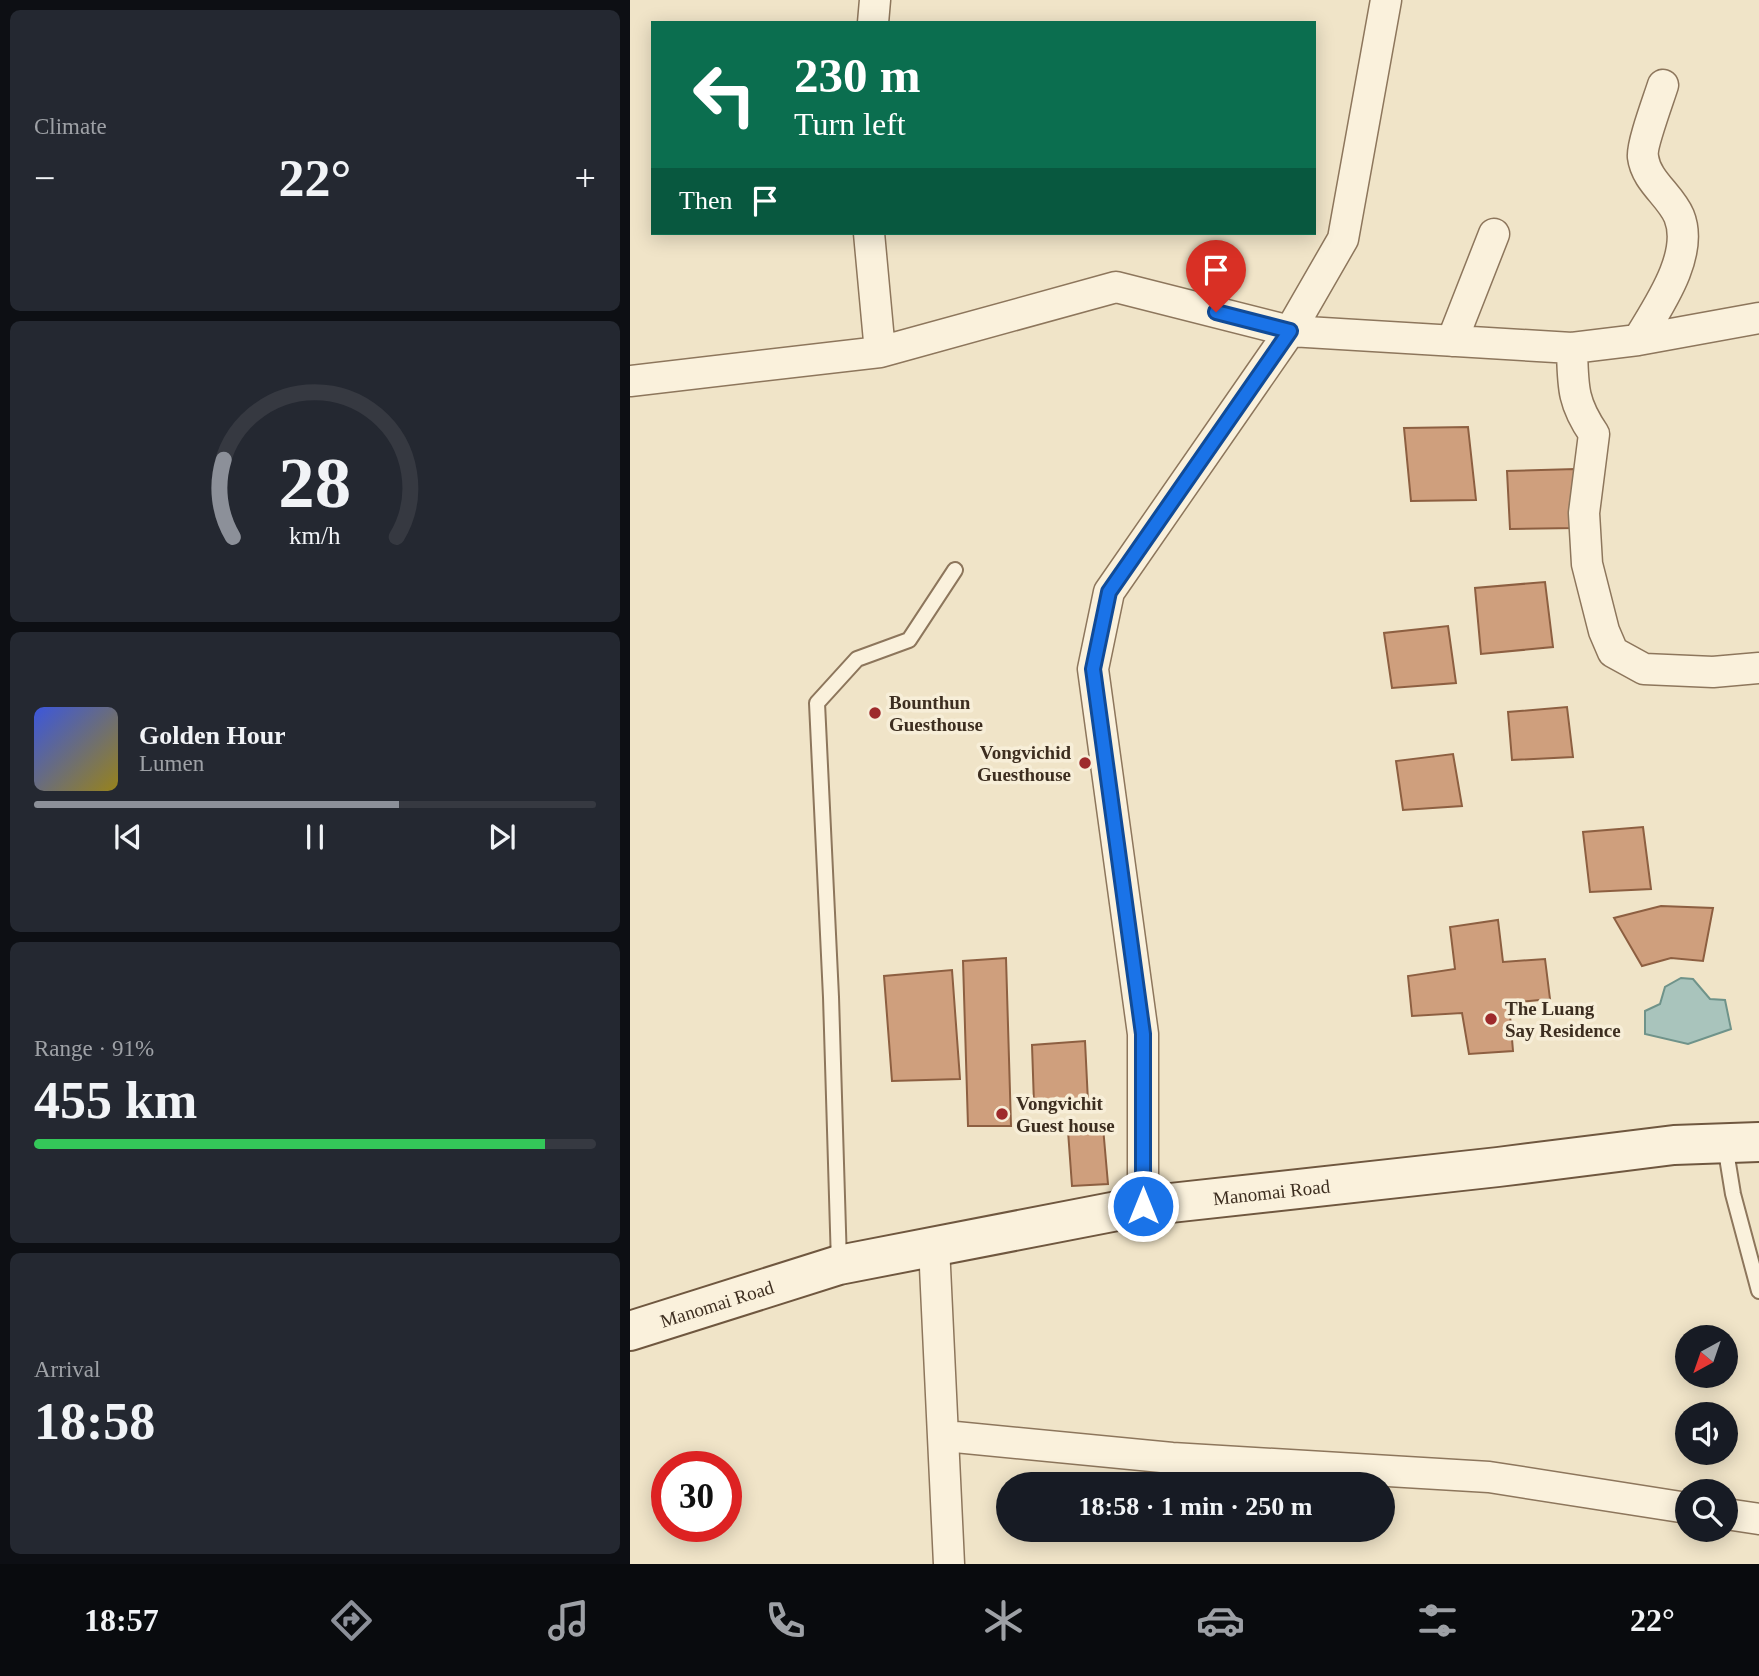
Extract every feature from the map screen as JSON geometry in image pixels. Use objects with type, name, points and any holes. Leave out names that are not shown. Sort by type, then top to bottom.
[{"type":"street","points":[[873,21],[875,0]]},
{"type":"street","points":[[1143,1206],[1143,1034],[1093,669],[1109,592],[1290,331],[1343,239],[1386,0]]},
{"type":"street","points":[[1638,340],[1675,277],[1682,239],[1679,216],[1651,178],[1642,155],[1663,85]]},
{"type":"street","points":[[1452,341],[1494,234]]},
{"type":"street","points":[[869,235],[880,352]]},
{"type":"street","points":[[630,380],[880,352],[1116,287],[1290,331],[1572,348],[1638,340],[1759,318]]},
{"type":"street","points":[[1572,348],[1573,391],[1582,416],[1594,434],[1584,513],[1587,564],[1604,631],[1613,652],[1644,669],[1713,672],[1759,668]]},
{"type":"street","name":"Manomai Road","points":[[630,1331],[839,1265],[1143,1206],[1674,1145],[1742,1143]]},
{"type":"street","points":[[934,1246],[949,1564]]},
{"type":"street","points":[[945,1436],[1172,1458],[1489,1477],[1675,1506]]},
{"type":"street","points":[[1738,1516],[1759,1519]]},
{"type":"lane","points":[[839,1265],[831,997],[817,703],[857,659],[909,640],[956,570]]},
{"type":"lane","points":[[1742,1143],[1733,1194],[1759,1291]]},
{"type":"water","points":[[1681,978],[1693,979],[1710,999],[1725,1000],[1731,1029],[1688,1044],[1645,1034],[1645,1011],[1660,1004],[1665,987]]},
{"type":"building","points":[[1468,427],[1476,500],[1411,501],[1404,428]]},
{"type":"building","points":[[1575,469],[1575,528],[1510,529],[1507,471]]},
{"type":"building","points":[[1545,582],[1553,647],[1481,654],[1475,588]]},
{"type":"building","points":[[1448,626],[1456,683],[1392,688],[1384,633]]},
{"type":"building","points":[[1567,707],[1573,757],[1512,760],[1508,712]]},
{"type":"building","points":[[1453,754],[1462,806],[1403,810],[1396,761]]},
{"type":"building","points":[[1643,827],[1651,889],[1590,892],[1583,832]]},
{"type":"building","points":[[1661,906],[1713,908],[1703,961],[1671,958],[1642,966],[1614,918]]},
{"type":"building","points":[[1498,920],[1503,962],[1545,959],[1550,999],[1509,1003],[1513,1051],[1469,1054],[1462,1013],[1412,1016],[1408,976],[1455,969],[1450,927]]},
{"type":"building","points":[[1006,958],[1011,1126],[968,1126],[963,961]]},
{"type":"building","points":[[952,970],[960,1079],[892,1081],[884,976]]},
{"type":"building","points":[[1085,1041],[1088,1102],[1034,1104],[1032,1045]]},
{"type":"building","points":[[1103,1127],[1108,1184],[1072,1186],[1068,1131]]},
{"type":"place","name":"Bounthun Guesthouse","points":[[875,713]]},
{"type":"place","name":"Vongvichid Guesthouse","points":[[1085,763]]},
{"type":"place","name":"The Luang Say Residence","points":[[1491,1019]]},
{"type":"place","name":"Vongvichit Guest house","points":[[1002,1114]]},
{"type":"route","points":[[1143,1206],[1143,1034],[1093,669],[1109,592],[1290,331],[1216,312]]}]
